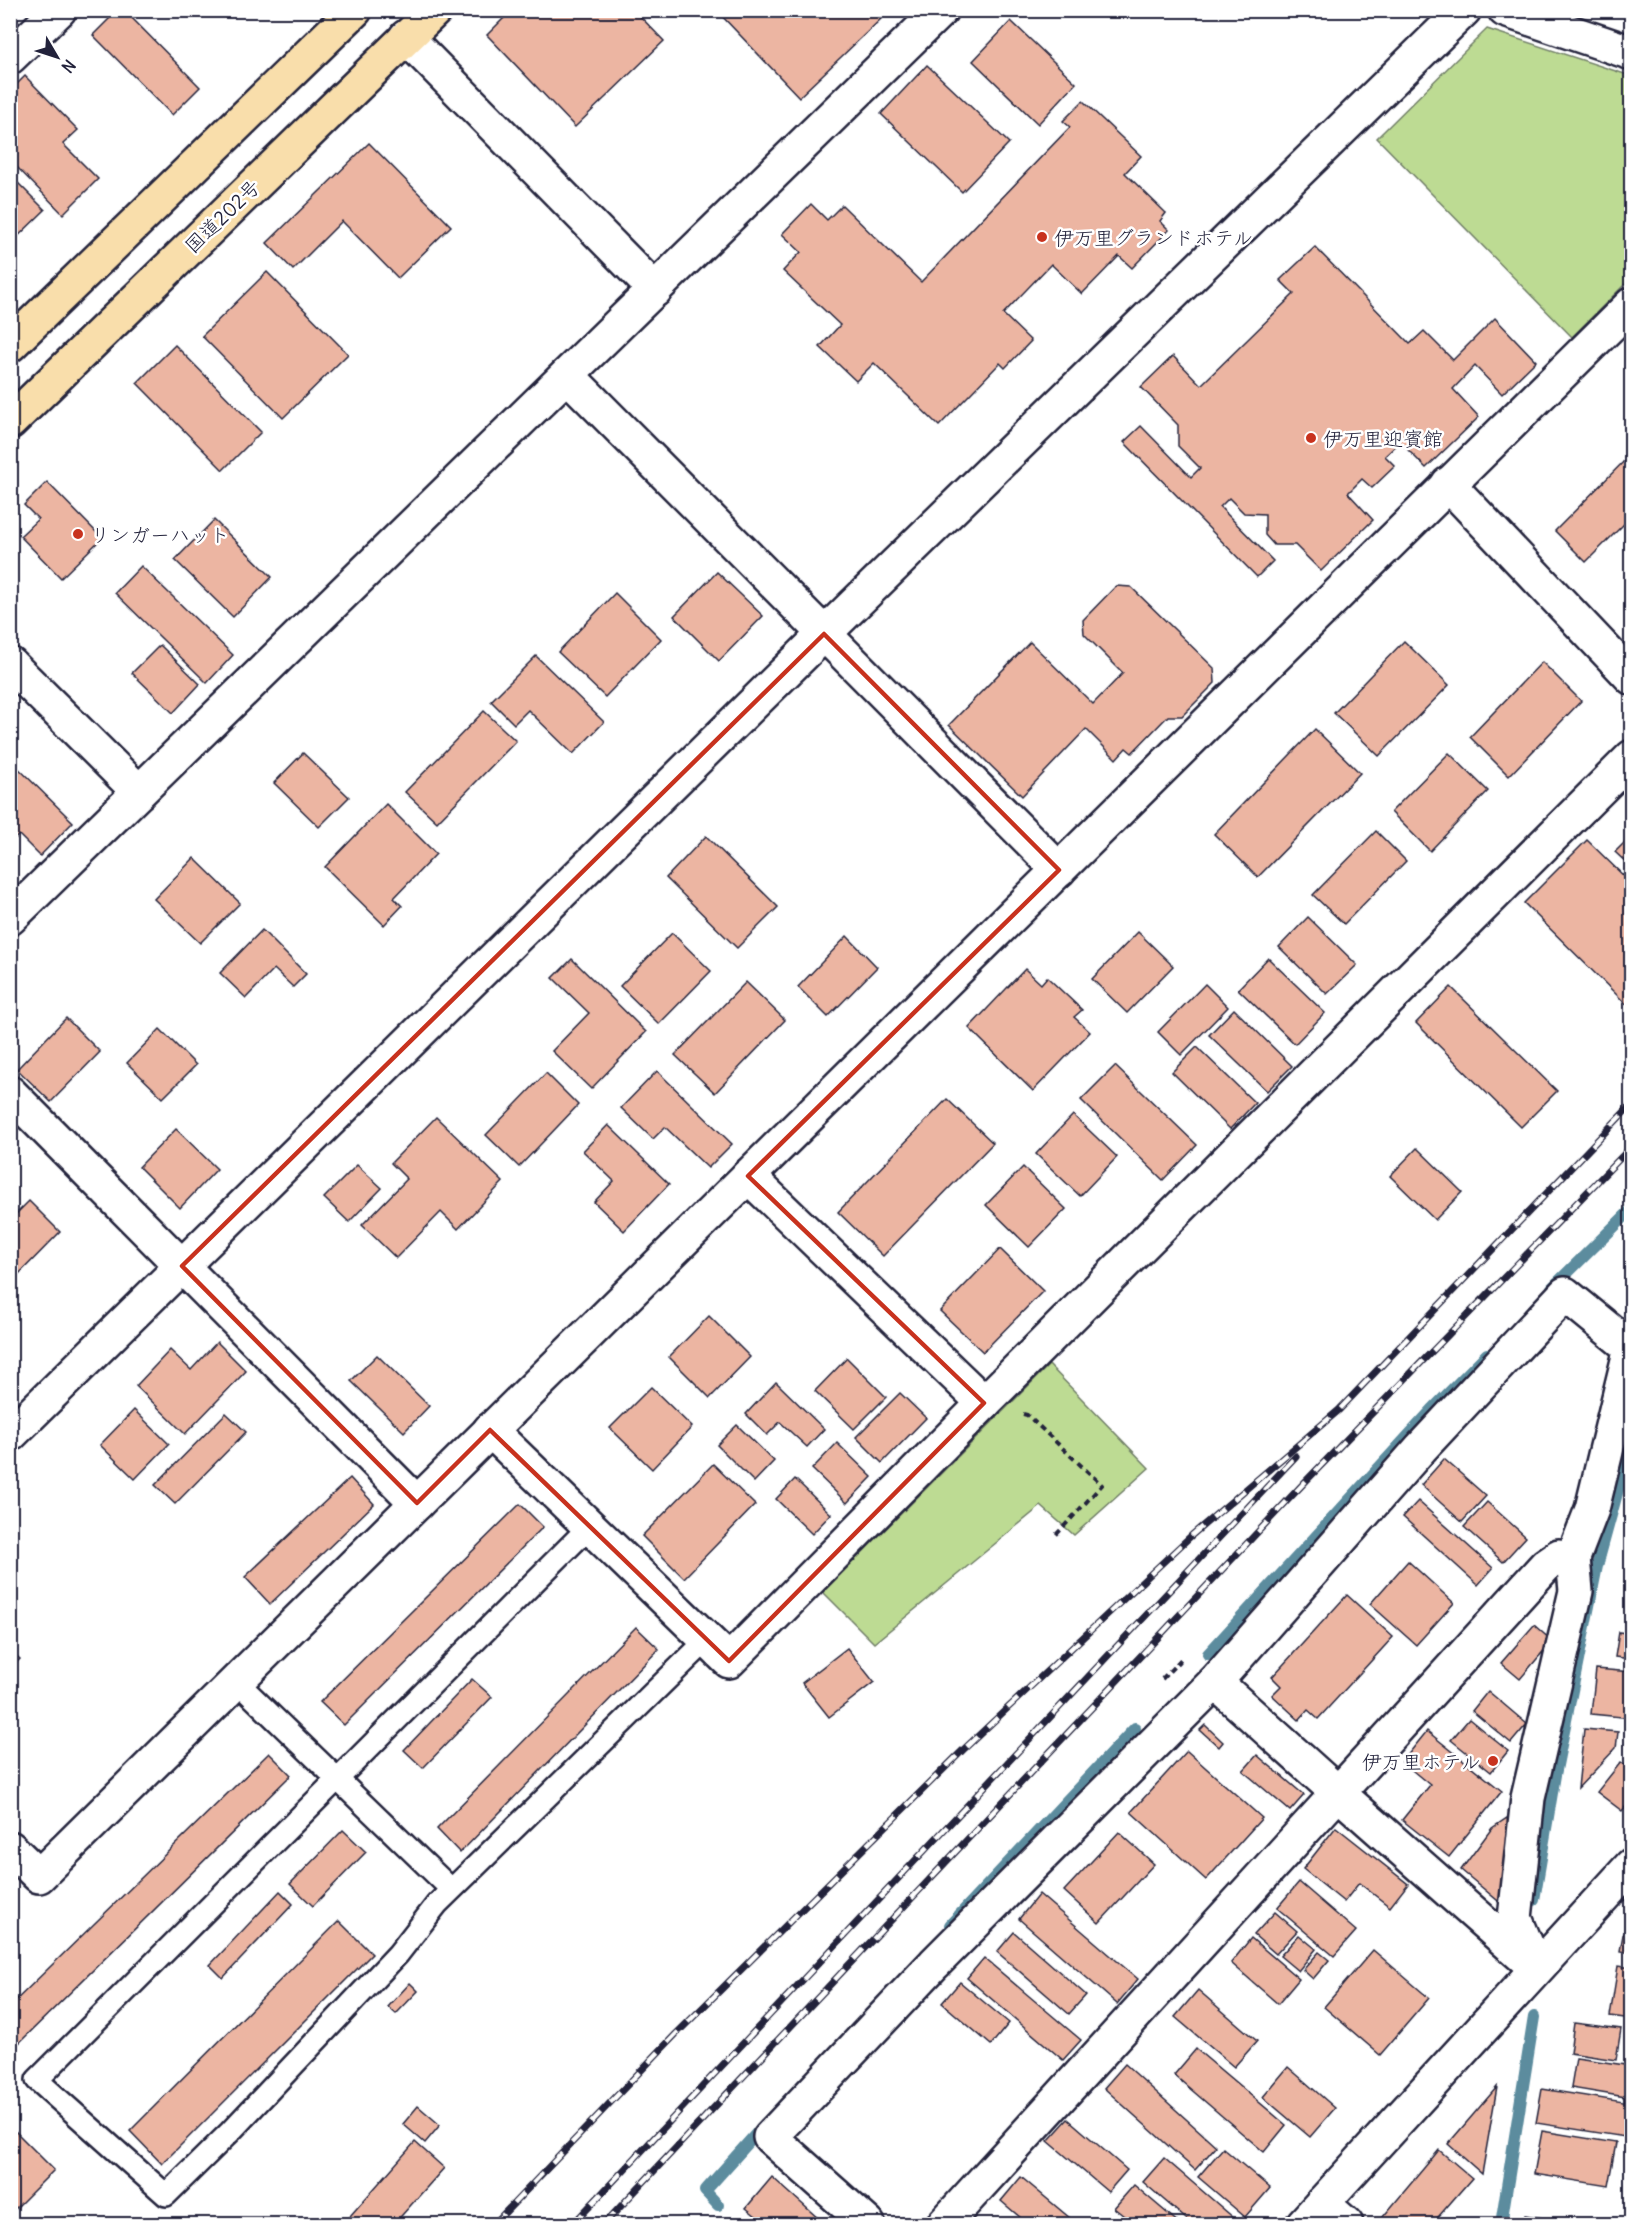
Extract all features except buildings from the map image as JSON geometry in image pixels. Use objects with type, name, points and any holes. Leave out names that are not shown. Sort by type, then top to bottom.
[{"type":"highway","points":[[10,345],[356,10]]},
{"type":"highway","name":"国道202号","points":[[10,422],[435,10]]},
{"type":"street","points":[[10,57],[60,10]]},
{"type":"street","points":[[10,918],[941,10]]},
{"type":"street","points":[[10,1435],[824,634],[1464,10]]},
{"type":"street","points":[[1504,10],[1632,53]]},
{"type":"street","points":[[406,37],[655,290]]},
{"type":"street","points":[[10,1848],[39,1876],[1632,304]]},
{"type":"street","points":[[567,375],[1059,870]]},
{"type":"street","points":[[1448,484],[1632,678]]},
{"type":"street","points":[[10,664],[139,792]]},
{"type":"street","points":[[490,1431],[729,1661],[984,1403],[1632,757]]},
{"type":"street","points":[[10,1093],[417,1503]]},
{"type":"street","points":[[748,1176],[984,1403]]},
{"type":"street","points":[[868,2224],[770,2137],[934,1964],[1215,1682],[1421,1448],[1565,1294],[1631,1348],[1592,1509],[1573,1558],[1576,1591],[1528,1798],[1515,1918],[1536,1968]]},
{"type":"street","points":[[944,2224],[1546,1565],[1559,1556],[1573,1558]]},
{"type":"street","points":[[1215,1682],[1536,1968]]},
{"type":"street","points":[[1324,2217],[1536,1968],[1632,1865]]},
{"type":"lane","points":[[590,1526],[37,2080],[166,2195],[238,2124],[390,1962],[451,1889],[707,1640]]},
{"type":"lane","points":[[236,1681],[451,1889]]},
{"type":"path","points":[[984,1403],[1027,1415],[1102,1485],[1055,1536]]},
{"type":"highlighted area","points":[[824,634],[1059,870],[748,1176],[984,1403],[729,1661],[490,1430],[417,1503],[182,1266]]},
{"type":"green space","points":[[1487,29],[1631,76],[1631,278],[1572,337],[1377,138]]},
{"type":"green space","points":[[1049,1365],[1149,1468],[1074,1535],[1041,1506],[874,1643],[823,1592]]},
{"type":"waterway","points":[[1552,1288],[1632,1209]]},
{"type":"waterway","points":[[1208,1654],[1432,1410],[1487,1354]]},
{"type":"waterway","points":[[1534,1900],[1555,1775],[1597,1566],[1632,1439]]},
{"type":"waterway","points":[[950,1925],[1135,1728]]},
{"type":"waterway","points":[[1501,2224],[1534,2017]]},
{"type":"waterway","points":[[718,2205],[705,2191],[765,2124]]},
{"type":"railway","points":[[494,2224],[676,2034],[963,1750],[1192,1535],[1339,1410],[1632,1104]]},
{"type":"railway","points":[[604,2224],[1304,1483],[1632,1146]]},
{"type":"railway","points":[[573,2224],[1296,1456]]},
{"type":"place","name":"伊万里グランドホテル","points":[[1042,237]]},
{"type":"place","name":"伊万里迎賓館","points":[[1311,438]]},
{"type":"place","name":"リンガーハット","points":[[78,534]]},
{"type":"place","name":"伊万里ホテル","points":[[1493,1761]]}]
